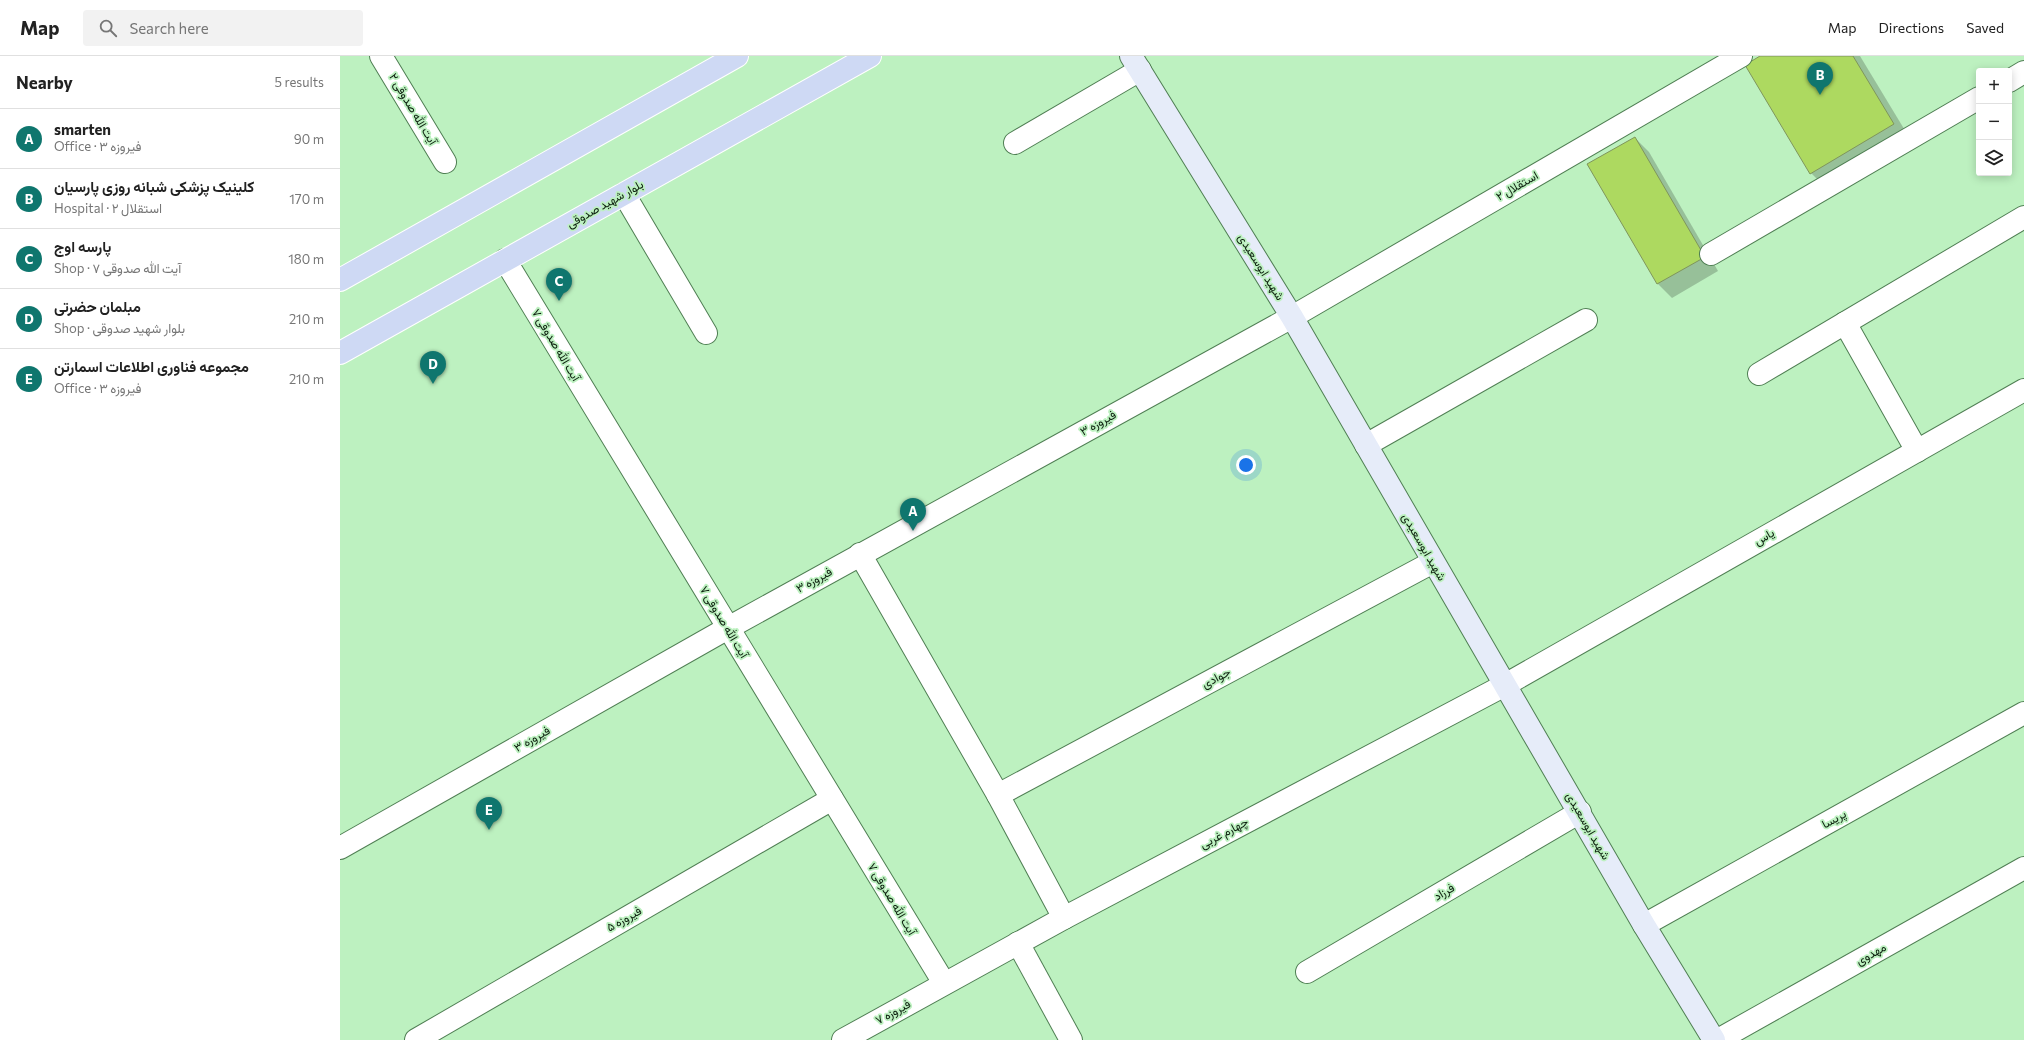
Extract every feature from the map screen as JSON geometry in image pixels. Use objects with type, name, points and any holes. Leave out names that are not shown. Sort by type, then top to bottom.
[{"type":"main road","points":[[340,280],[737,56]]},
{"type":"main road","name":"بلوار شهید صدوقی","points":[[340,353],[870,56]]},
{"type":"street","name":"آیت الله صدوقی ۲","points":[[381,56],[445,162]]},
{"type":"street","name":"استقلال ۲","points":[[1292,317],[1741,56]]},
{"type":"street","points":[[1015,143],[1135,63]]},
{"type":"street","name":"شهید ابوسعیدی","points":[[1135,63],[1292,317],[1433,562],[1580,812],[1644,925],[1714,1040]]},
{"type":"street","points":[[2012,79],[2024,72]]},
{"type":"street","points":[[1711,254],[1976,100]]},
{"type":"street","points":[[624,194],[706,333]]},
{"type":"street","points":[[1758,374],[2024,217]]},
{"type":"street","name":"آیت الله صدوقی ۷","points":[[505,260],[944,983]]},
{"type":"street","name":"فیروزه ۳","points":[[340,848],[860,554],[1292,317]]},
{"type":"street","points":[[1366,445],[1586,320]]},
{"type":"street","points":[[1845,323],[1917,451]]},
{"type":"street","name":"یاس","points":[[1505,685],[2024,390]]},
{"type":"street","points":[[860,554],[998,795],[1064,918]]},
{"type":"street","name":"جوادی","points":[[998,795],[1433,562]]},
{"type":"street","name":"چهارم غربی","points":[[944,983],[1505,685]]},
{"type":"street","name":"پریسا","points":[[1644,925],[2024,713]]},
{"type":"street","name":"فیروزه ۵","points":[[416,1040],[832,799]]},
{"type":"street","name":"فرزاد","points":[[1307,972],[1580,812]]},
{"type":"street","name":"مهدوی","points":[[1718,1040],[2024,868]]},
{"type":"street","points":[[1018,943],[1071,1040]]},
{"type":"street","name":"فیروزه ۷","points":[[843,1040],[944,983]]},
{"type":"building","points":[[1760,56],[1853,56],[1894,124],[1810,174],[1745,65]]},
{"type":"building","points":[[1635,137],[1705,257],[1657,284],[1587,164]]},
{"type":"place","name":"کلینیک پزشکی شبانه روزی پارسیان","points":[[1820,95]]},
{"type":"place","name":"پارسه اوج","points":[[559,301]]},
{"type":"place","name":"مبلمان حضرتی","points":[[433,384]]},
{"type":"place","name":"smarten","points":[[913,531]]},
{"type":"place","name":"مجموعه فناوری اطلاعات اسمارتن","points":[[489,830]]}]
